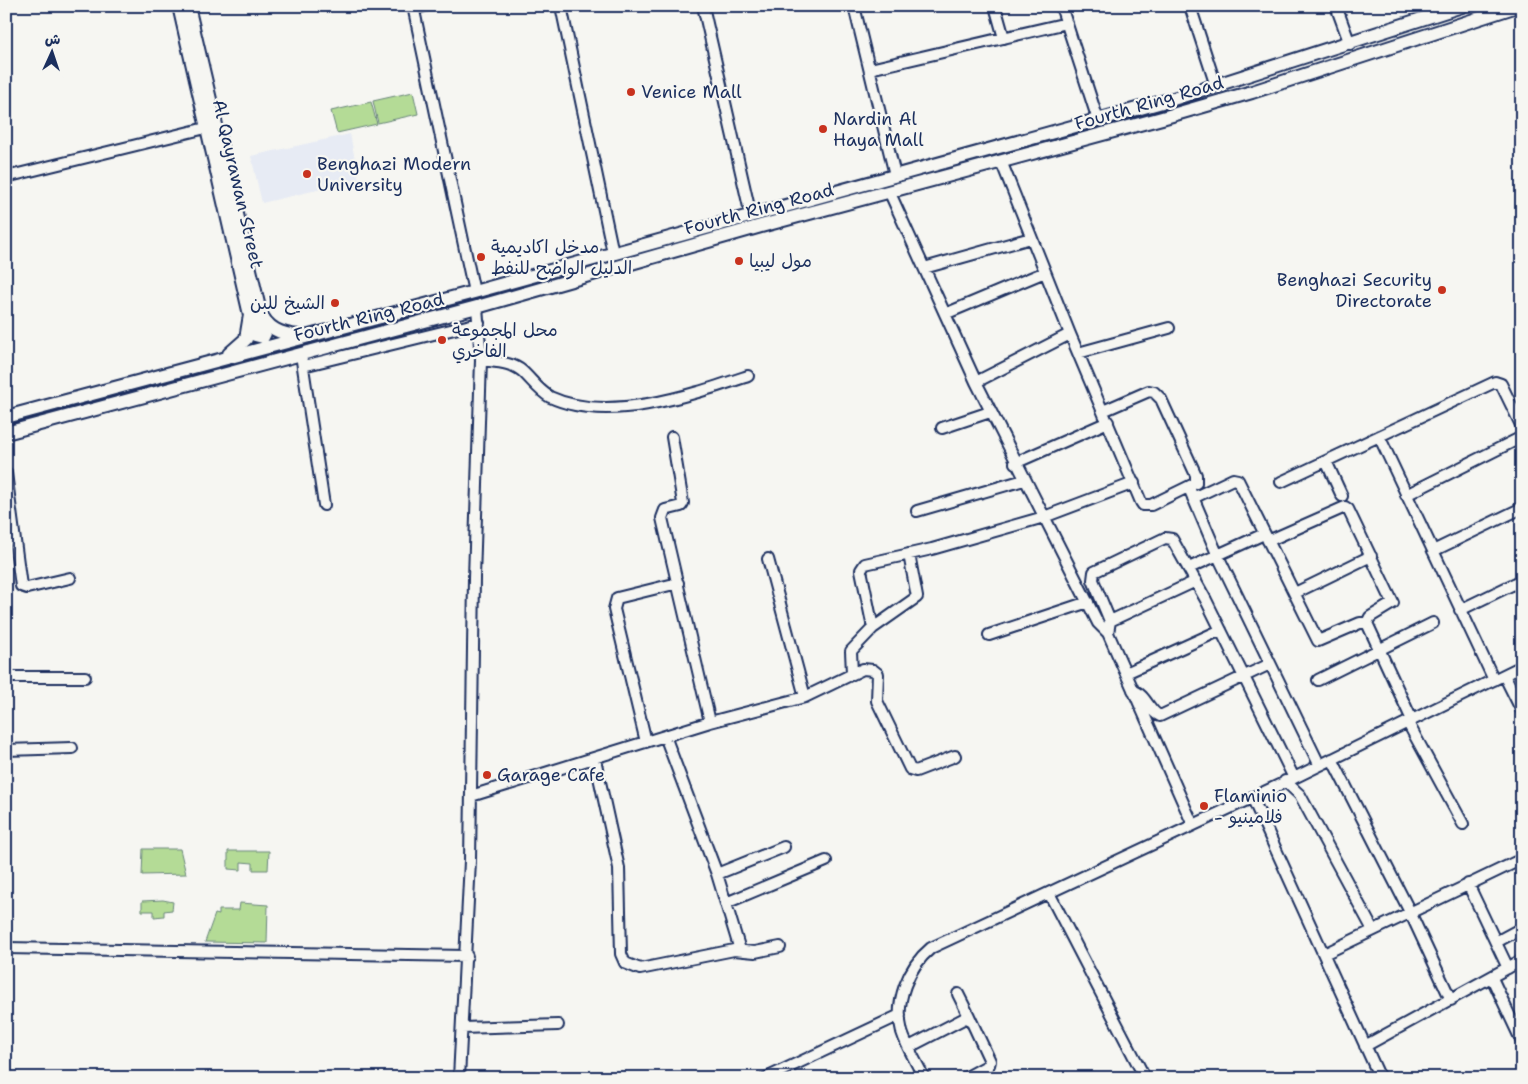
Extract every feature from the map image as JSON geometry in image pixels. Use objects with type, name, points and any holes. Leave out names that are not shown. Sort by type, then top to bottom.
[{"type":"main road","name":"Al Qayrawan Street","points":[[179,6],[211,127],[256,315],[246,339],[223,359]]},
{"type":"main road","name":"Al Qayrawan Street","points":[[188,6],[211,127]]},
{"type":"main road","name":"Fourth Ring Road","points":[[6,417],[303,336],[474,292],[1098,120],[1216,86],[1350,44],[1431,11],[1462,6]]},
{"type":"main road","name":"Fourth Ring Road","points":[[6,433],[300,352],[476,307],[889,191],[1243,95],[1510,7]]},
{"type":"main road","points":[[941,163],[945,176]]},
{"type":"main road","points":[[256,315],[277,331],[303,336]]},
{"type":"street","points":[[425,6],[413,8],[474,292]]},
{"type":"street","points":[[561,6],[613,253]]},
{"type":"street","points":[[703,6],[750,216]]},
{"type":"street","points":[[854,6],[895,176]]},
{"type":"street","points":[[995,6],[1004,38]]},
{"type":"street","points":[[1061,6],[1098,120]]},
{"type":"street","points":[[1190,6],[1216,86]]},
{"type":"street","points":[[1336,6],[1350,44]]},
{"type":"street","points":[[870,69],[1066,23]]},
{"type":"street","points":[[6,177],[211,127]]},
{"type":"street","points":[[1001,161],[1070,334],[1141,502],[1146,506],[1189,488],[1196,483],[1196,475],[1157,394],[1149,391],[1103,411]]},
{"type":"street","points":[[889,191],[1015,463],[1098,623],[1108,632],[1193,825]]},
{"type":"street","points":[[924,268],[1032,238]]},
{"type":"street","points":[[945,314],[1045,272]]},
{"type":"street","points":[[459,1078],[466,956],[471,796],[474,578],[481,360],[476,307]]},
{"type":"street","points":[[303,366],[479,323]]},
{"type":"street","points":[[1078,353],[1169,328]]},
{"type":"street","points":[[976,382],[1070,334]]},
{"type":"street","points":[[300,352],[324,505]]},
{"type":"street","points":[[481,360],[515,367],[548,396],[565,402],[604,408],[634,406],[666,400],[748,376]]},
{"type":"street","points":[[1280,482],[1495,382],[1501,384],[1522,427]]},
{"type":"street","points":[[942,428],[990,412]]},
{"type":"street","points":[[1015,463],[1108,422]]},
{"type":"street","points":[[1379,436],[1494,680]]},
{"type":"street","points":[[672,437],[684,503],[681,506],[665,510],[662,518],[710,722]]},
{"type":"street","points":[[1406,495],[1522,437]]},
{"type":"street","points":[[1326,461],[1342,496]]},
{"type":"street","points":[[6,473],[21,586],[27,588],[70,578]]},
{"type":"street","points":[[1193,498],[1236,479],[1319,642],[1360,623],[1367,623]]},
{"type":"street","points":[[918,511],[1024,480]]},
{"type":"street","points":[[873,628],[861,568],[867,563],[909,554],[1044,517],[1134,483]]},
{"type":"street","points":[[1189,488],[1218,556],[1319,764]]},
{"type":"street","points":[[1189,568],[1347,508],[1393,603],[1370,617],[1367,623]]},
{"type":"street","points":[[1433,551],[1522,508]]},
{"type":"street","points":[[1108,632],[1110,621],[1093,580],[1094,572],[1169,538],[1175,543],[1221,630],[1289,779],[1300,795],[1373,930]]},
{"type":"street","points":[[852,672],[851,651],[873,628],[917,597],[909,554]]},
{"type":"street","points":[[1295,593],[1371,556]]},
{"type":"street","points":[[768,558],[805,697]]},
{"type":"street","points":[[1460,610],[1522,580]]},
{"type":"street","points":[[1110,621],[1196,581]]},
{"type":"street","points":[[646,742],[614,603],[618,598],[678,583]]},
{"type":"street","points":[[990,635],[1088,602]]},
{"type":"street","points":[[1367,623],[1380,649],[1410,722],[1463,824]]},
{"type":"street","points":[[1318,680],[1434,623]]},
{"type":"street","points":[[1126,673],[1221,630]]},
{"type":"street","points":[[1133,690],[1144,696],[1156,714],[1160,716],[1270,664]]},
{"type":"street","points":[[924,1078],[902,1032],[900,1015],[907,979],[916,963],[931,948],[1252,798],[1522,666]]},
{"type":"street","points":[[471,796],[710,722],[805,697],[830,686],[852,672],[865,669],[878,674],[877,701],[910,769],[918,771],[955,756]]},
{"type":"street","points":[[1504,675],[1522,711]]},
{"type":"street","points":[[6,677],[84,677]]},
{"type":"street","points":[[665,736],[718,874],[740,950]]},
{"type":"street","points":[[6,750],[72,748]]},
{"type":"street","points":[[595,759],[618,865],[622,961],[631,967],[640,969],[740,950],[754,952],[780,947]]},
{"type":"street","points":[[1332,759],[1410,912],[1451,1000]]},
{"type":"street","points":[[1252,798],[1380,1078]]},
{"type":"street","points":[[718,874],[784,847]]},
{"type":"street","points":[[1324,954],[1522,859]]},
{"type":"street","points":[[726,903],[826,861]]},
{"type":"street","points":[[1468,884],[1508,968]]},
{"type":"street","points":[[1049,893],[1145,1078]]},
{"type":"street","points":[[1496,942],[1522,928]]},
{"type":"street","points":[[6,948],[466,956]]},
{"type":"street","points":[[1365,1046],[1522,960]]},
{"type":"street","points":[[1492,978],[1522,1042]]},
{"type":"street","points":[[958,994],[990,1061],[989,1065],[965,1078]]},
{"type":"street","points":[[766,1078],[900,1015]]},
{"type":"street","points":[[909,1047],[969,1016]]},
{"type":"street","points":[[462,1028],[558,1026]]},
{"type":"shaded area","name":"Benghazi Modern University","points":[[350,134],[359,180],[262,203],[251,156]]},
{"type":"green space","points":[[413,92],[418,114],[378,123],[373,101]]},
{"type":"green space","points":[[371,102],[377,124],[337,133],[331,111]]},
{"type":"green space","points":[[143,849],[180,849],[186,874],[142,875]]},
{"type":"green space","points":[[228,851],[269,851],[268,870],[253,870],[253,863],[241,862],[241,870],[228,869]]},
{"type":"green space","points":[[163,900],[173,902],[172,910],[164,911],[164,916],[154,917],[154,911],[142,911],[142,901]]},
{"type":"green space","points":[[240,903],[268,905],[267,943],[205,942],[215,914],[219,915],[219,910],[239,910]]},
{"type":"place","name":"Venice Mall","points":[[631,92]]},
{"type":"place","name":"Nardin Al Haya Mall","points":[[823,129]]},
{"type":"place","name":"Benghazi Modern University","points":[[307,174]]},
{"type":"place","name":"مدخل اكاديمية الدليل الواضح للنفط","points":[[481,257]]},
{"type":"place","name":"مول ليبيا","points":[[739,261]]},
{"type":"place","name":"Benghazi Security Directorate","points":[[1442,290]]},
{"type":"place","name":"الشيخ للبن","points":[[335,303]]},
{"type":"place","name":"محل المجموعة الفاخري","points":[[442,340]]},
{"type":"place","name":"Garage Cafe","points":[[487,775]]},
{"type":"place","name":"Flaminio - فلامينيو","points":[[1204,806]]}]
